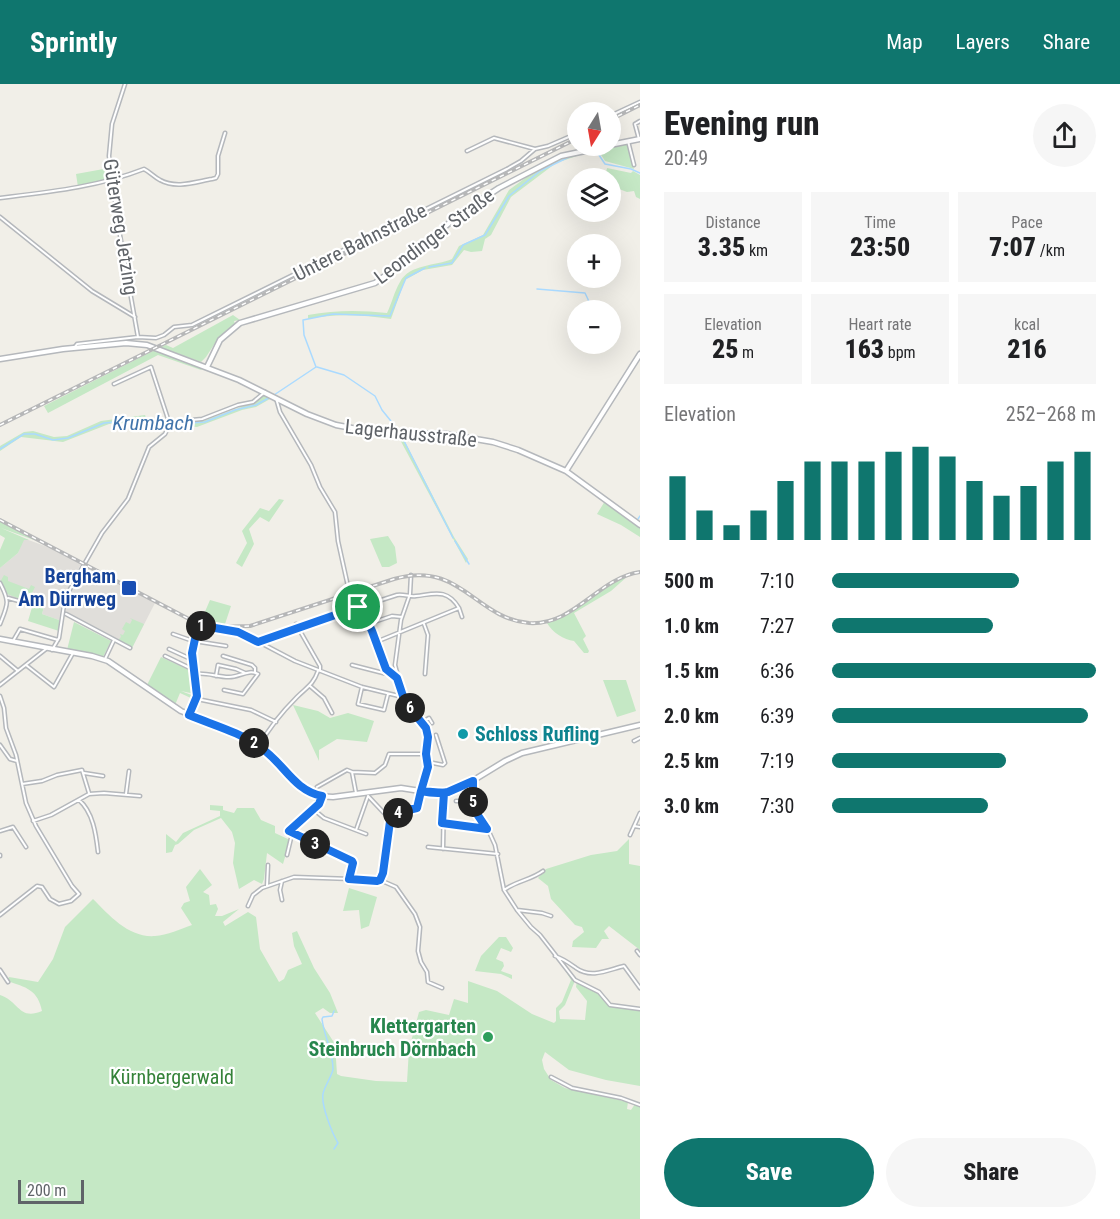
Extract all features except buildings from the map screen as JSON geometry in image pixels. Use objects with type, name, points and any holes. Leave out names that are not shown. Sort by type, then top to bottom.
[{"type":"street","name":"Güterweg Jetzing","points":[[125,84],[115,112],[110,135],[109,156],[138,336]]},
{"type":"street","points":[[621,111],[640,102]]},
{"type":"street","points":[[640,121],[635,124],[640,139]]},
{"type":"street","points":[[0,198],[81,188],[144,169],[158,179],[179,185],[216,178],[219,151],[225,133]]},
{"type":"street","name":"Untere Bahnstraße","points":[[74,348],[76,344],[138,336],[156,338],[174,327],[192,325],[507,169],[521,161],[534,148],[548,146],[567,137]]},
{"type":"street","points":[[467,151],[494,138],[534,148]]},
{"type":"street","name":"Leondinger Straße","points":[[621,143],[640,139]]},
{"type":"street","points":[[628,141],[634,165]]},
{"type":"street","name":"Leondinger Straße","points":[[207,367],[220,340],[240,323],[375,283],[461,213],[500,188],[567,155]]},
{"type":"street","points":[[0,217],[92,291],[135,317]]},
{"type":"street","name":"Lagerhausstraße","points":[[0,359],[74,348],[126,343],[141,344],[207,367],[265,392],[307,414],[336,425],[373,432],[446,434],[493,442],[526,453],[566,471],[640,525]]},
{"type":"street","points":[[566,471],[640,354]]},
{"type":"street","points":[[52,650],[58,640],[65,598],[102,533],[128,499],[149,447],[165,434],[170,424],[151,367],[114,384]]},
{"type":"street","points":[[170,424],[202,419],[238,405],[253,402],[265,392]]},
{"type":"street","points":[[273,397],[335,512],[338,541],[352,601],[368,624],[385,667],[391,675]]},
{"type":"street","points":[[367,794],[383,812],[391,814],[417,808],[428,762],[426,754],[428,737],[422,722],[403,697],[395,661],[402,617],[409,596],[411,575]]},
{"type":"street","points":[[0,583],[8,598],[0,624]]},
{"type":"street","points":[[258,642],[297,626],[397,595],[441,594],[454,601],[462,617]]},
{"type":"street","points":[[8,598],[33,605]]},
{"type":"street","points":[[376,642],[459,608]]},
{"type":"street","points":[[66,614],[130,648]]},
{"type":"street","points":[[368,624],[392,616],[402,617]]},
{"type":"street","points":[[424,624],[428,635],[425,674]]},
{"type":"street","points":[[189,715],[196,699],[193,660],[198,625],[238,632],[287,657],[362,687],[403,697]]},
{"type":"street","points":[[259,746],[298,696],[310,686],[319,670],[320,666],[297,626]]},
{"type":"street","points":[[13,643],[20,629],[58,640]]},
{"type":"street","points":[[173,634],[194,641],[226,646]]},
{"type":"street","points":[[0,639],[104,660],[189,715],[223,728],[259,746],[270,754],[300,787],[322,796],[367,794],[401,788],[444,793],[460,788],[526,751],[640,725]]},
{"type":"street","points":[[104,660],[114,640]]},
{"type":"street","points":[[0,685],[46,649]]},
{"type":"street","points":[[169,649],[193,660]]},
{"type":"street","points":[[26,665],[54,687],[73,653]]},
{"type":"street","points":[[0,656],[18,671]]},
{"type":"street","points":[[223,656],[252,665],[256,673],[243,694],[224,690]]},
{"type":"street","points":[[165,657],[194,672],[216,676],[229,677],[256,673]]},
{"type":"street","points":[[216,676],[218,664],[245,673]]},
{"type":"street","points":[[352,665],[397,678]]},
{"type":"street","points":[[310,686],[324,698],[332,713]]},
{"type":"street","points":[[362,687],[358,704],[384,711],[388,694]]},
{"type":"street","points":[[0,696],[26,803],[33,820],[79,894],[71,901],[59,904],[50,899],[42,887],[37,886],[0,915]]},
{"type":"street","points":[[196,699],[250,710],[276,722]]},
{"type":"street","points":[[0,719],[5,718]]},
{"type":"street","points":[[422,722],[429,718],[432,723]]},
{"type":"street","points":[[428,762],[443,765],[445,763],[436,735]]},
{"type":"street","points":[[634,741],[640,738]]},
{"type":"street","points":[[0,745],[10,759],[17,761]]},
{"type":"street","points":[[317,786],[347,770],[375,773],[385,765],[389,754],[426,754]]},
{"type":"street","points":[[22,784],[82,770],[84,773],[103,776]]},
{"type":"street","points":[[126,794],[129,771]]},
{"type":"street","points":[[352,772],[356,793]]},
{"type":"street","points":[[84,773],[89,794]]},
{"type":"street","points":[[473,781],[474,810],[487,829],[498,854],[504,890],[517,910],[528,925],[540,935],[573,978],[599,992],[608,1004],[640,1009]]},
{"type":"street","points":[[443,849],[444,793]]},
{"type":"street","points":[[33,820],[51,815],[89,794],[140,796]]},
{"type":"street","points":[[356,830],[367,794]]},
{"type":"street","points":[[322,796],[320,802],[289,831],[352,861],[349,879]]},
{"type":"street","points":[[79,800],[86,807],[91,818],[98,852]]},
{"type":"street","points":[[456,801],[472,802]]},
{"type":"street","points":[[313,809],[322,818],[366,834]]},
{"type":"street","points":[[630,836],[640,813]]},
{"type":"street","points":[[380,880],[391,814]]},
{"type":"street","points":[[442,823],[487,829]]},
{"type":"street","points":[[634,826],[640,827]]},
{"type":"street","points":[[0,831],[12,828],[26,847]]},
{"type":"street","points":[[287,855],[293,834]]},
{"type":"street","points":[[428,847],[498,854]]},
{"type":"street","points":[[267,886],[268,866]]},
{"type":"street","points":[[504,890],[536,877],[543,871]]},
{"type":"street","points":[[248,906],[253,895],[267,886],[301,876],[380,880],[392,884],[407,900],[420,925],[418,951],[421,962],[428,972],[428,982],[442,988]]},
{"type":"street","points":[[282,881],[280,890],[282,900]]},
{"type":"street","points":[[517,910],[551,916]]},
{"type":"street","points":[[636,951],[640,955]]},
{"type":"street","points":[[555,956],[566,960],[580,971],[591,973],[605,972],[624,966],[640,988]]},
{"type":"street","points":[[1,973],[8,982]]},
{"type":"street","points":[[551,1077],[572,1089],[621,1098],[640,1105]]},
{"type":"shaded area","points":[[23,538],[53,549],[81,564],[62,601],[59,620],[42,614],[45,604],[34,604],[9,596],[0,581],[0,568],[18,553]]},
{"type":"shaded area","points":[[83,565],[155,603],[132,648],[63,611],[66,599]]},
{"type":"green space","points":[[628,143],[634,169],[605,161],[602,156],[621,156],[621,145]]},
{"type":"green space","points":[[577,156],[556,163],[511,197],[491,235],[485,239],[482,251],[464,250],[452,265],[423,270],[405,280],[391,319],[350,315],[308,319],[308,315],[338,311],[387,313],[404,276],[423,266],[452,259],[459,246],[483,235],[509,190],[539,168],[557,160]]},
{"type":"green space","points":[[109,168],[109,180],[78,187],[76,174]]},
{"type":"green space","points":[[621,171],[631,173],[633,171],[640,175],[640,199],[636,197],[634,191],[621,190]]},
{"type":"green space","points":[[233,315],[240,320],[234,321],[235,324],[219,337],[201,362],[160,347],[166,345],[173,348]]},
{"type":"green space","points":[[155,350],[202,369],[158,355],[48,413],[44,406]]},
{"type":"green space","points":[[265,395],[270,399],[256,407],[197,427],[171,425],[143,428],[138,422],[109,424],[63,442],[21,437],[0,451],[0,446],[24,432],[33,431],[54,437],[67,436],[101,421],[145,415],[148,421],[203,421],[252,403]]},
{"type":"green space","points":[[397,434],[401,434],[454,537],[468,559],[466,563]]},
{"type":"green space","points":[[279,499],[284,500],[269,522],[260,517],[249,529],[254,544],[242,567],[236,563],[247,543],[242,531],[260,508],[269,511]]},
{"type":"green space","points":[[605,501],[640,526],[640,537],[597,514]]},
{"type":"green space","points":[[0,521],[37,541],[1,528],[29,540],[24,540],[18,553],[0,568],[0,550],[5,538],[0,535]]},
{"type":"green space","points":[[388,536],[395,547],[397,563],[389,567],[382,567],[370,539]]},
{"type":"green space","points":[[4,575],[8,577],[8,581],[29,589],[31,585],[35,587],[29,599],[45,603],[42,614],[59,620],[59,631],[28,621],[33,604],[7,594],[0,582]]},
{"type":"green space","points":[[629,575],[611,591],[574,613],[586,636],[583,639],[588,653],[584,653],[574,641],[559,635],[547,623],[569,614],[608,586]]},
{"type":"green space","points":[[210,600],[231,606],[225,624],[201,621]]},
{"type":"green space","points":[[130,618],[144,624],[132,648],[118,640],[121,637],[120,634],[123,635],[125,631],[122,629],[126,622],[130,624],[132,620]]},
{"type":"green space","points":[[74,622],[111,641],[103,657],[67,650]]},
{"type":"green space","points":[[161,657],[192,673],[195,694],[181,691],[194,696],[193,699],[180,693],[175,705],[147,685]]},
{"type":"green space","points":[[603,680],[626,680],[636,711],[617,717]]},
{"type":"green space","points":[[293,705],[318,711],[330,718],[348,713],[374,721],[367,742],[337,739],[319,750],[319,761]]},
{"type":"green space","points":[[210,805],[223,806],[223,810],[234,813],[237,808],[254,808],[261,820],[275,826],[275,833],[290,840],[283,864],[267,853],[262,884],[254,880],[239,889],[233,863],[235,843],[232,832],[221,818],[194,830],[175,845],[172,852],[166,853],[166,834],[176,842],[183,833],[220,816],[220,811],[210,810]]},
{"type":"green space","points":[[629,839],[629,864],[640,866],[640,950],[609,926],[604,931],[609,939],[602,939],[596,948],[572,947],[573,941],[584,932],[582,927],[575,925],[551,899],[548,886],[538,878],[546,869],[591,855],[617,851]]},
{"type":"green space","name":"Kürnbergerwald","points":[[200,869],[212,885],[203,892],[209,895],[210,905],[216,904],[218,909],[215,916],[222,916],[239,909],[223,922],[225,926],[248,912],[256,917],[260,949],[279,982],[284,979],[288,970],[302,964],[294,946],[292,933],[297,931],[338,1013],[330,1013],[323,1008],[315,1013],[335,1044],[337,1074],[341,1076],[376,1081],[407,1082],[409,1049],[419,1012],[426,1010],[449,1015],[454,999],[468,1003],[468,981],[497,991],[532,1014],[554,1023],[556,1008],[562,1002],[571,980],[565,970],[574,983],[565,1005],[559,1011],[560,1019],[585,1020],[587,1001],[576,987],[577,981],[595,991],[611,1006],[640,1011],[640,1086],[569,1070],[545,1052],[542,1060],[544,1069],[551,1080],[565,1088],[628,1102],[627,1109],[631,1110],[635,1104],[640,1106],[640,1219],[0,1219],[0,995],[28,1014],[42,1011],[38,998],[30,990],[7,981],[9,977],[38,982],[53,959],[65,927],[93,899],[128,930],[146,936],[174,932],[192,925],[181,908],[184,903],[190,901],[186,887]]},
{"type":"green space","points":[[349,888],[377,897],[369,926],[361,929],[359,910],[343,911]]},
{"type":"green space","points":[[499,937],[506,937],[513,948],[511,952],[501,948],[496,959],[503,962],[504,966],[501,971],[512,975],[512,979],[501,974],[475,971],[481,956]]},
{"type":"waterway","name":"Krumbach","points":[[429,267],[452,263],[463,245],[485,235],[509,196],[540,171],[571,156]]},
{"type":"waterway","name":"Krumbach","points":[[600,156],[605,164],[640,173]]},
{"type":"waterway","name":"Krumbach","points":[[0,449],[24,434],[35,434],[53,440],[68,438],[104,423],[138,420],[145,426],[205,422],[235,410],[256,405],[316,367],[304,335],[303,320],[333,314],[390,316],[406,278],[425,268]]},
{"type":"waterway","points":[[537,289],[585,293],[588,300]]},
{"type":"waterway","points":[[317,367],[344,375],[375,396],[382,410],[399,431],[453,538]]},
{"type":"waterway","points":[[455,541],[469,564]]},
{"type":"waterway","points":[[334,1011],[332,1016],[322,1019],[333,1062],[333,1071],[323,1099],[338,1143],[334,1149]]},
{"type":"railway","points":[[621,114],[640,105]]},
{"type":"railway","points":[[0,425],[567,143]]},
{"type":"railway","points":[[0,520],[189,619],[217,627],[250,626],[394,579],[417,575],[436,577],[452,583],[510,619],[529,623],[545,622],[573,610],[611,583],[640,572]]},
{"type":"place","name":"Bergham Am Dürrweg","points":[[129,588]]},
{"type":"place","name":"Schloss Rufling","points":[[463,734]]},
{"type":"place","name":"Klettergarten Steinbruch Dörnbach","points":[[488,1037]]},
{"type":"route","points":[[358,607],[261,639],[258,642],[238,632],[198,625],[192,653],[197,696],[189,715],[223,728],[259,746],[270,754],[300,787],[309,793],[322,796],[319,804],[289,831],[352,861],[349,879],[377,881],[383,873],[391,814],[417,808],[421,791],[444,793],[442,823],[487,829],[473,808],[473,781],[444,793],[433,793],[421,791],[428,767],[426,728],[405,702],[397,678],[386,669],[372,631],[358,607]]}]
